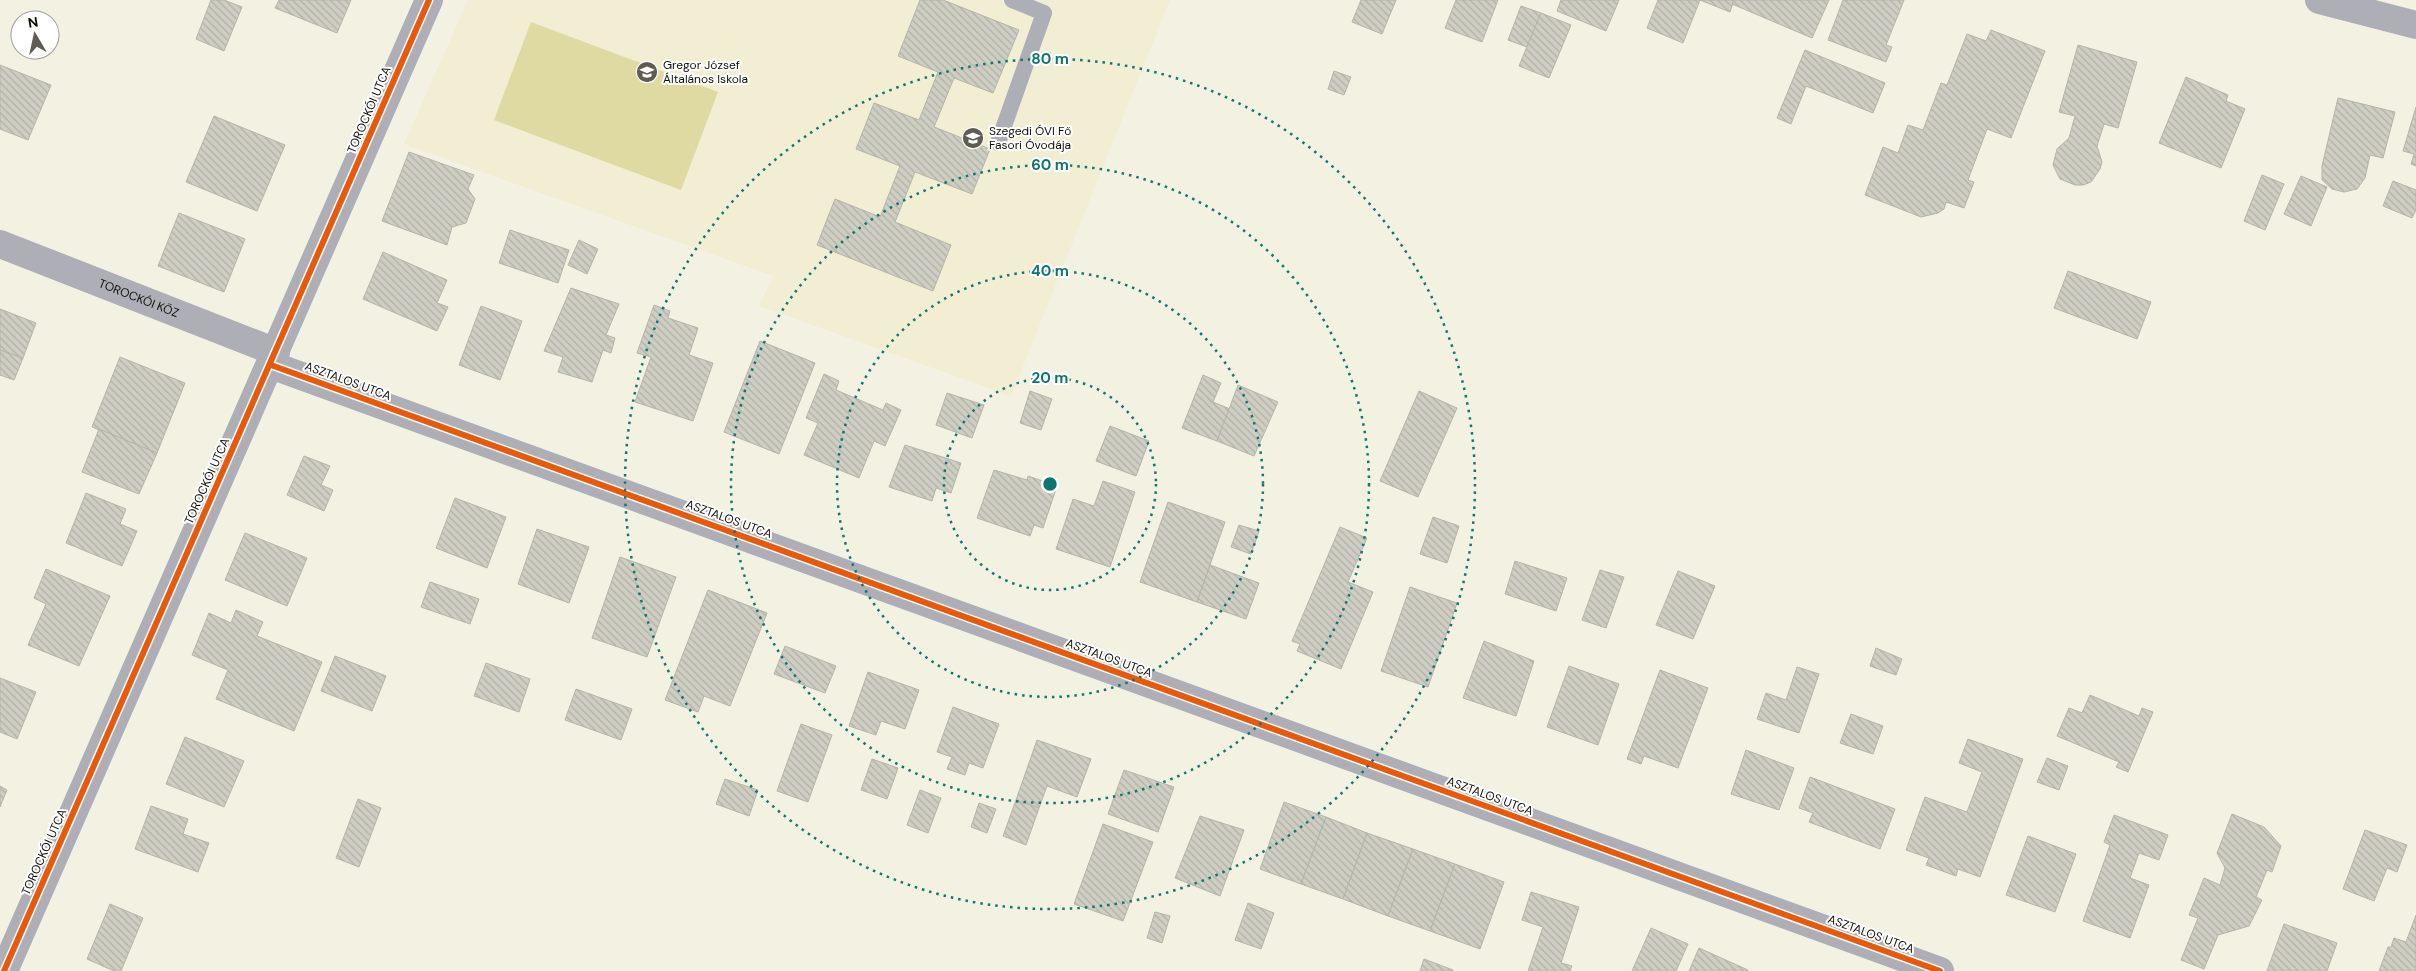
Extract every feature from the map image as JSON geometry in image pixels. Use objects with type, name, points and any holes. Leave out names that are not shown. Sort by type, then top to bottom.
[{"type":"street","name":"TOROCKÓI UTCA","points":[[4,971],[429,0]]},
{"type":"street","points":[[2319,0],[2416,25]]},
{"type":"street","name":"TOROCKÓI KÖZ","points":[[0,244],[273,358]]},
{"type":"street","name":"ASZTALOS UTCA","points":[[273,358],[1940,971]]},
{"type":"lane","points":[[998,144],[1044,13],[1012,0]]},
{"type":"shaded area","points":[[468,0],[1170,0],[1011,396],[759,306],[773,276],[404,144]]},
{"type":"shaded area","points":[[531,22],[718,92],[681,190],[494,120]]},
{"type":"building","points":[[211,0],[224,0],[242,7],[224,51],[196,39]]},
{"type":"building","points":[[279,0],[351,0],[337,33],[275,8]]},
{"type":"building","points":[[920,0],[943,0],[1019,30],[993,93],[954,78],[934,127],[990,149],[972,194],[915,172],[895,222],[951,245],[933,291],[817,245],[835,199],[880,217],[900,166],[856,149],[874,103],[919,120],[938,72],[898,56]]},
{"type":"building","points":[[1361,0],[1396,0],[1382,34],[1352,22]]},
{"type":"building","points":[[1456,0],[1498,0],[1482,42],[1445,28]]},
{"type":"building","points":[[1561,0],[1619,0],[1606,31],[1557,11]]},
{"type":"building","points":[[1658,0],[1700,0],[1683,43],[1647,28]]},
{"type":"building","points":[[1700,0],[1734,0],[1730,12]]},
{"type":"building","points":[[1734,0],[1829,0],[1812,38],[1732,4]]},
{"type":"building","points":[[1843,0],[1904,0],[1886,45],[1892,47],[1886,62],[1828,40]]},
{"type":"building","points":[[1521,6],[1541,13],[1527,47],[1508,40]]},
{"type":"building","points":[[1541,13],[1571,25],[1549,78],[1519,66]]},
{"type":"building","points":[[1991,30],[2045,51],[2011,138],[1987,129],[1968,180],[1974,182],[1964,208],[1946,202],[1944,209],[1938,213],[1921,217],[1865,195],[1883,147],[1898,153],[1908,125],[1923,130],[1941,83],[1947,85],[1967,34],[1986,41]]},
{"type":"building","points":[[2078,45],[2137,62],[2118,128],[2104,124],[2097,146],[2102,162],[2100,169],[2091,182],[2083,185],[2075,185],[2060,179],[2053,165],[2057,149],[2069,138],[2075,116],[2059,112]]},
{"type":"building","points":[[1805,50],[1885,83],[1873,113],[1806,86],[1791,124],[1777,118]]},
{"type":"building","points":[[0,65],[51,85],[28,140],[0,129]]},
{"type":"building","points":[[1334,71],[1351,77],[1344,95],[1328,89]]},
{"type":"building","points":[[2186,77],[2228,95],[2226,101],[2245,109],[2221,168],[2159,143]]},
{"type":"building","points":[[2338,98],[2395,112],[2383,158],[2370,155],[2365,178],[2357,189],[2344,192],[2332,189],[2322,180],[2322,166]]},
{"type":"building","points":[[2416,107],[2416,166],[2411,164],[2414,154],[2403,151]]},
{"type":"building","points":[[214,116],[285,145],[257,211],[186,182]]},
{"type":"building","points":[[409,152],[474,175],[468,189],[475,199],[466,223],[452,227],[447,245],[382,221]]},
{"type":"building","points":[[2262,175],[2284,184],[2265,230],[2244,221]]},
{"type":"building","points":[[2301,176],[2327,187],[2311,226],[2284,214]]},
{"type":"building","points":[[2393,181],[2416,190],[2416,210],[2412,218],[2383,206]]},
{"type":"building","points":[[179,213],[245,239],[224,292],[158,266]]},
{"type":"building","points":[[510,230],[569,250],[558,283],[499,263]]},
{"type":"building","points":[[579,240],[598,249],[587,274],[568,265]]},
{"type":"building","points":[[383,252],[447,280],[437,303],[448,307],[437,331],[363,299]]},
{"type":"building","points":[[2068,271],[2151,302],[2137,339],[2054,308]]},
{"type":"building","points":[[571,288],[619,304],[606,335],[615,338],[611,353],[603,350],[592,382],[558,372],[563,357],[544,351]]},
{"type":"building","points":[[654,305],[670,311],[668,318],[698,328],[689,355],[713,363],[693,421],[635,402],[651,357],[637,353]]},
{"type":"building","points":[[481,306],[522,321],[500,380],[459,365]]},
{"type":"building","points":[[0,309],[36,323],[23,358],[0,350]]},
{"type":"building","points":[[760,341],[815,363],[779,454],[724,432]]},
{"type":"building","points":[[0,350],[23,358],[14,380],[0,375]]},
{"type":"building","points":[[120,357],[185,383],[157,453],[92,427]]},
{"type":"building","points":[[824,374],[839,381],[836,390],[883,410],[886,403],[901,410],[885,446],[874,441],[859,478],[804,455],[818,423],[806,418]]},
{"type":"building","points":[[1203,375],[1221,383],[1213,402],[1230,409],[1217,441],[1182,428]]},
{"type":"building","points":[[1238,385],[1278,402],[1254,456],[1217,441]]},
{"type":"building","points":[[1030,391],[1052,399],[1041,430],[1020,423]]},
{"type":"building","points":[[1419,391],[1457,408],[1418,497],[1380,481]]},
{"type":"building","points":[[947,393],[984,405],[972,438],[936,425]]},
{"type":"building","points":[[1110,426],[1149,441],[1136,476],[1096,461]]},
{"type":"building","points":[[99,429],[157,453],[139,494],[82,472]]},
{"type":"building","points":[[905,445],[961,463],[951,493],[936,488],[932,501],[889,487]]},
{"type":"building","points":[[304,456],[330,466],[321,485],[333,490],[324,511],[287,495]]},
{"type":"building","points":[[994,470],[1027,480],[1028,476],[1057,486],[1043,528],[1034,525],[1030,536],[977,518]]},
{"type":"building","points":[[1103,481],[1135,492],[1110,567],[1056,549],[1073,499],[1094,506]]},
{"type":"building","points":[[86,493],[126,509],[120,524],[137,531],[122,566],[66,543]]},
{"type":"building","points":[[455,498],[506,517],[487,568],[436,548]]},
{"type":"building","points":[[1168,502],[1225,522],[1197,602],[1140,582]]},
{"type":"building","points":[[1433,517],[1459,526],[1447,563],[1420,554]]},
{"type":"building","points":[[1239,525],[1259,531],[1251,554],[1231,547]]},
{"type":"building","points":[[1340,527],[1367,538],[1348,582],[1373,592],[1341,669],[1297,651],[1300,644],[1292,641]]},
{"type":"building","points":[[537,529],[589,547],[569,603],[518,584]]},
{"type":"building","points":[[245,533],[307,558],[287,606],[225,580]]},
{"type":"building","points":[[620,557],[676,577],[647,657],[592,638]]},
{"type":"building","points":[[1515,561],[1567,578],[1556,611],[1505,594]]},
{"type":"building","points":[[1210,565],[1259,583],[1246,619],[1197,602]]},
{"type":"building","points":[[46,569],[110,596],[79,666],[28,645],[46,604],[34,598]]},
{"type":"building","points":[[1600,570],[1624,577],[1606,628],[1582,620]]},
{"type":"building","points":[[1678,571],[1715,586],[1693,639],[1656,625]]},
{"type":"building","points":[[430,582],[479,599],[470,624],[421,607]]},
{"type":"building","points":[[1410,587],[1457,603],[1428,687],[1381,671]]},
{"type":"building","points":[[708,590],[767,613],[730,706],[704,696],[698,712],[665,700]]},
{"type":"building","points":[[236,610],[263,622],[257,636],[322,662],[294,731],[216,699],[228,670],[192,655],[209,613],[231,623]]},
{"type":"building","points":[[1484,641],[1534,661],[1516,716],[1463,698]]},
{"type":"building","points":[[785,646],[836,666],[825,693],[774,674]]},
{"type":"building","points":[[1876,648],[1902,659],[1896,675],[1870,666]]},
{"type":"building","points":[[335,656],[386,676],[372,711],[321,691]]},
{"type":"building","points":[[486,663],[530,679],[519,712],[474,696]]},
{"type":"building","points":[[1569,666],[1619,684],[1598,745],[1547,727]]},
{"type":"building","points":[[1797,667],[1819,674],[1799,733],[1757,719],[1766,693],[1786,700]]},
{"type":"building","points":[[1660,670],[1708,688],[1678,768],[1644,756],[1641,764],[1627,759]]},
{"type":"building","points":[[868,672],[919,690],[905,729],[881,721],[876,735],[849,726]]},
{"type":"building","points":[[0,678],[36,692],[17,739],[0,732]]},
{"type":"building","points":[[576,689],[632,709],[621,740],[565,720]]},
{"type":"building","points":[[2090,695],[2139,716],[2142,708],[2153,712],[2128,772],[2116,767],[2119,762],[2057,736],[2069,708],[2082,713]]},
{"type":"building","points":[[953,707],[999,724],[983,768],[969,763],[965,775],[947,769],[952,757],[937,752]]},
{"type":"building","points":[[1851,714],[1883,726],[1873,754],[1840,743]]},
{"type":"building","points":[[801,724],[832,735],[808,802],[777,791]]},
{"type":"building","points":[[185,737],[244,761],[224,807],[166,784]]},
{"type":"building","points":[[1968,739],[2023,759],[1980,877],[1958,869],[1956,876],[1926,865],[1929,858],[1906,850],[1925,797],[1967,812],[1982,772],[1959,763]]},
{"type":"building","points":[[1037,740],[1091,759],[1077,797],[1047,786],[1039,808],[1016,800]]},
{"type":"building","points":[[1746,750],[1794,768],[1779,810],[1731,794]]},
{"type":"building","points":[[2047,758],[2068,766],[2059,790],[2037,782]]},
{"type":"building","points":[[872,759],[898,768],[887,799],[861,790]]},
{"type":"building","points":[[1124,770],[1174,787],[1158,832],[1108,814]]},
{"type":"building","points":[[1810,777],[1895,809],[1880,849],[1809,822],[1813,813],[1799,808]]},
{"type":"building","points":[[725,779],[758,790],[749,816],[716,804]]},
{"type":"building","points":[[0,786],[7,790],[0,807]]},
{"type":"building","points":[[920,790],[941,798],[928,833],[907,825]]},
{"type":"building","points":[[358,799],[381,808],[359,867],[336,858]]},
{"type":"building","points":[[1016,800],[1039,808],[1026,845],[1003,836]]},
{"type":"building","points":[[1284,802],[1326,817],[1301,884],[1260,869]]},
{"type":"building","points":[[979,803],[996,809],[987,833],[971,827]]},
{"type":"building","points":[[151,806],[188,819],[183,834],[209,843],[198,872],[135,849]]},
{"type":"building","points":[[2232,814],[2264,827],[2281,846],[2272,872],[2267,870],[2256,897],[2262,900],[2249,926],[2218,935],[2204,969],[2181,960],[2198,918],[2189,915],[2204,878],[2220,885],[2225,868],[2217,853]]},
{"type":"building","points":[[2114,815],[2168,835],[2159,860],[2139,853],[2130,878],[2149,885],[2130,938],[2083,921],[2110,845],[2104,842]]},
{"type":"building","points":[[1200,816],[1244,830],[1220,896],[1175,878]]},
{"type":"building","points":[[1326,817],[1367,833],[1343,899],[1301,884]]},
{"type":"building","points":[[1103,824],[1153,842],[1123,921],[1074,904]]},
{"type":"building","points":[[2365,830],[2407,845],[2397,872],[2387,868],[2374,901],[2343,889]]},
{"type":"building","points":[[1367,833],[1413,849],[1388,916],[1343,899]]},
{"type":"building","points":[[2028,836],[2076,854],[2055,912],[2006,895]]},
{"type":"building","points":[[1413,849],[1455,864],[1430,931],[1388,916]]},
{"type":"building","points":[[1455,864],[1504,882],[1480,949],[1430,931]]},
{"type":"building","points":[[1531,892],[1579,907],[1561,963],[1572,966],[1570,971],[1528,971],[1543,927],[1522,920]]},
{"type":"building","points":[[1248,903],[1274,913],[1261,949],[1235,940]]},
{"type":"building","points":[[110,904],[143,918],[121,971],[114,971],[87,959]]},
{"type":"building","points":[[1155,912],[1170,916],[1162,943],[1147,938]]},
{"type":"building","points":[[2416,915],[2416,971],[2379,971],[2388,947],[2391,947],[2394,938],[2406,942]]},
{"type":"building","points":[[2284,924],[2337,943],[2327,971],[2267,971]]},
{"type":"building","points":[[1651,928],[1688,944],[1676,971],[1632,971]]},
{"type":"building","points":[[1699,948],[1748,970],[1689,971]]},
{"type":"building","points":[[1424,959],[1453,970],[1453,971],[1420,971]]},
{"type":"cycle path","points":[[4,971],[429,0]]},
{"type":"cycle path","points":[[271,365],[1940,971]]},
{"type":"place","name":"Gregor József Általános Iskola","points":[[647,72]]},
{"type":"place","name":"Szegedi ÓVI Fő Fasori Óvodája","points":[[973,138]]}]
